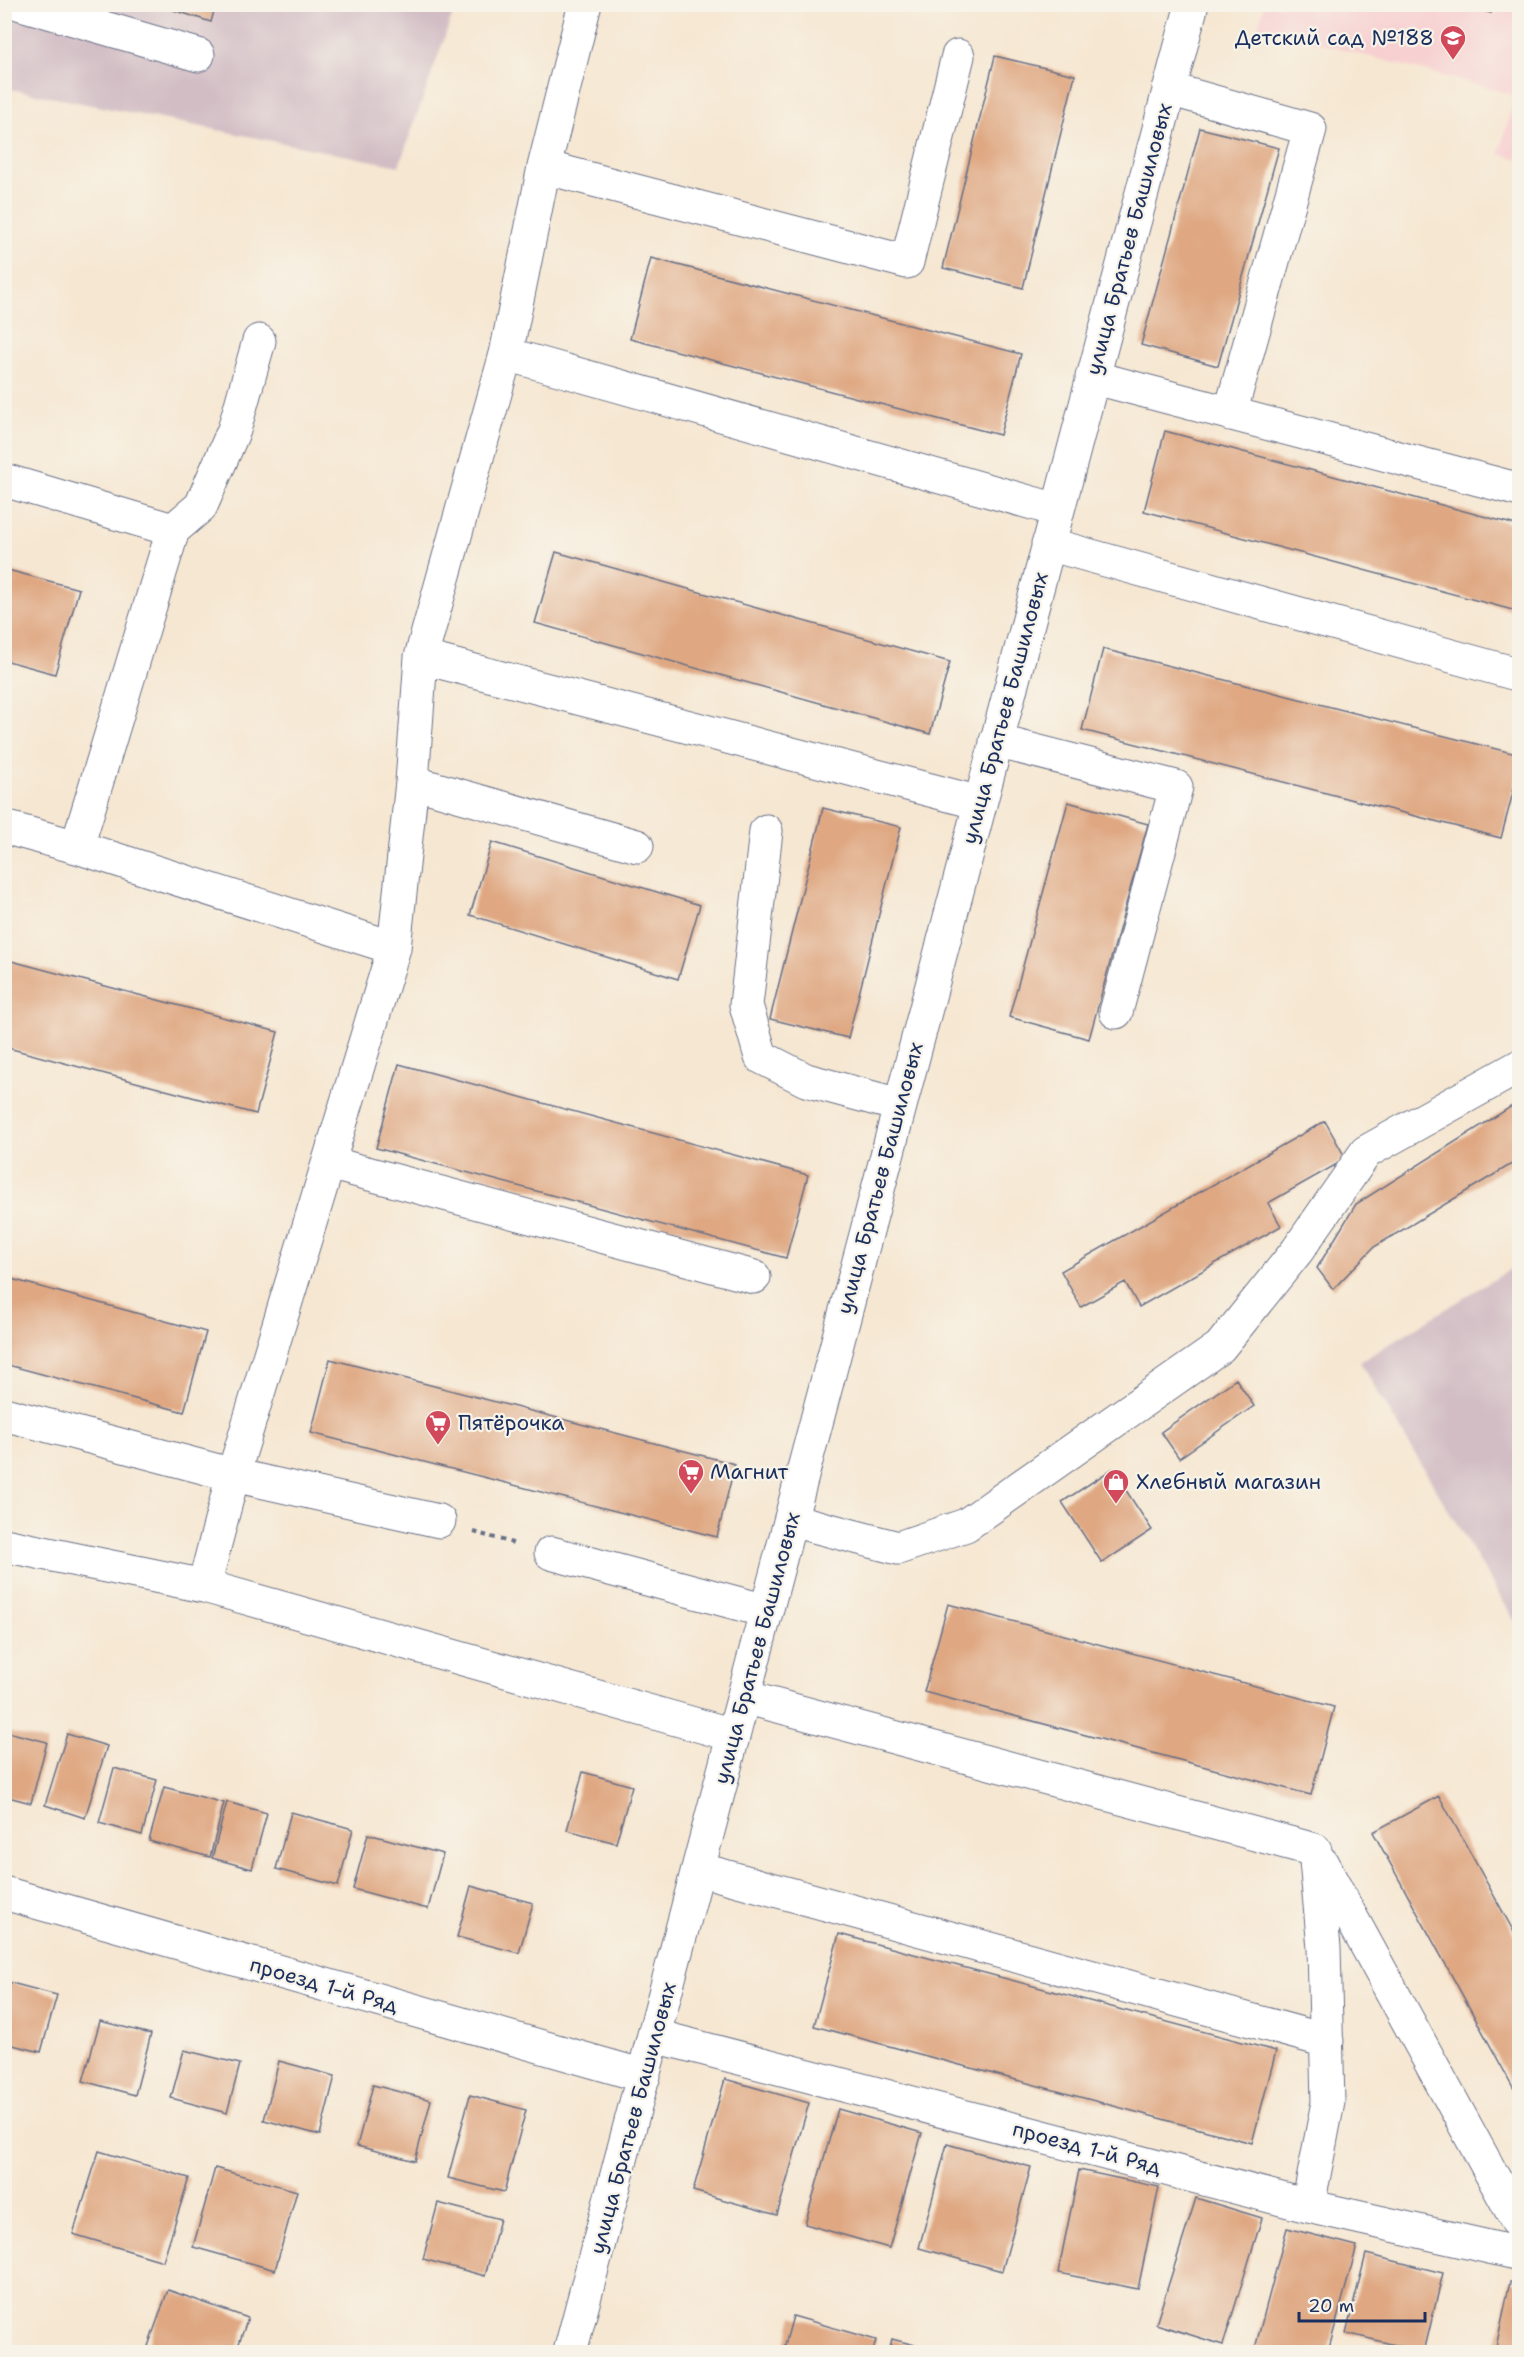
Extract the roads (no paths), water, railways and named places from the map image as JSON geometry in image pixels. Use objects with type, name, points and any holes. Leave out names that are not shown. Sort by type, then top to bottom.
[{"type":"street","points":[[21,4],[198,55]]},
{"type":"street","points":[[204,1586],[233,1475],[394,948],[412,782],[421,657],[506,354],[544,167],[585,4]]},
{"type":"street","name":"улица Братьев Башиловых","points":[[570,2352],[1192,4]]},
{"type":"street","points":[[544,167],[907,262],[958,56]]},
{"type":"street","points":[[1169,89],[1310,129],[1230,414]]},
{"type":"street","points":[[77,847],[173,530],[201,506],[234,430],[259,340]]},
{"type":"street","points":[[506,354],[1057,510]]},
{"type":"street","points":[[1092,378],[1520,490]]},
{"type":"street","points":[[4,480],[173,530]]},
{"type":"street","points":[[1048,544],[1520,675]]},
{"type":"street","points":[[421,657],[980,803]]},
{"type":"street","points":[[996,741],[1176,787],[1116,1012]]},
{"type":"street","points":[[412,782],[637,846]]},
{"type":"street","points":[[4,827],[77,847],[394,948]]},
{"type":"street","points":[[766,831],[746,1005],[761,1057],[806,1080],[900,1105]]},
{"type":"street","points":[[791,1520],[898,1548],[966,1525],[1220,1347],[1297,1251],[1366,1152],[1520,1066]]},
{"type":"street","points":[[329,1163],[754,1277]]},
{"type":"street","points":[[4,1414],[233,1475],[439,1521]]},
{"type":"street","points":[[4,1545],[204,1586],[734,1735]]},
{"type":"street","points":[[551,1553],[766,1611]]},
{"type":"street","points":[[744,1697],[1315,1850],[1520,2226]]},
{"type":"street","points":[[1308,2206],[1328,2102],[1324,1948],[1315,1850]]},
{"type":"street","points":[[698,1869],[1327,2041]]},
{"type":"street","name":"проезд 1-й Ряд","points":[[4,1893],[644,2076]]},
{"type":"street","name":"проезд 1-й Ряд","points":[[655,2036],[1308,2206],[1520,2254]]},
{"type":"place","name":"Детский сад №188","points":[[1453,61]]},
{"type":"place","name":"Пятёрочка","points":[[438,1446]]},
{"type":"place","name":"Магнит","points":[[691,1495]]},
{"type":"place","name":"Хлебный магазин","points":[[1116,1505]]}]
